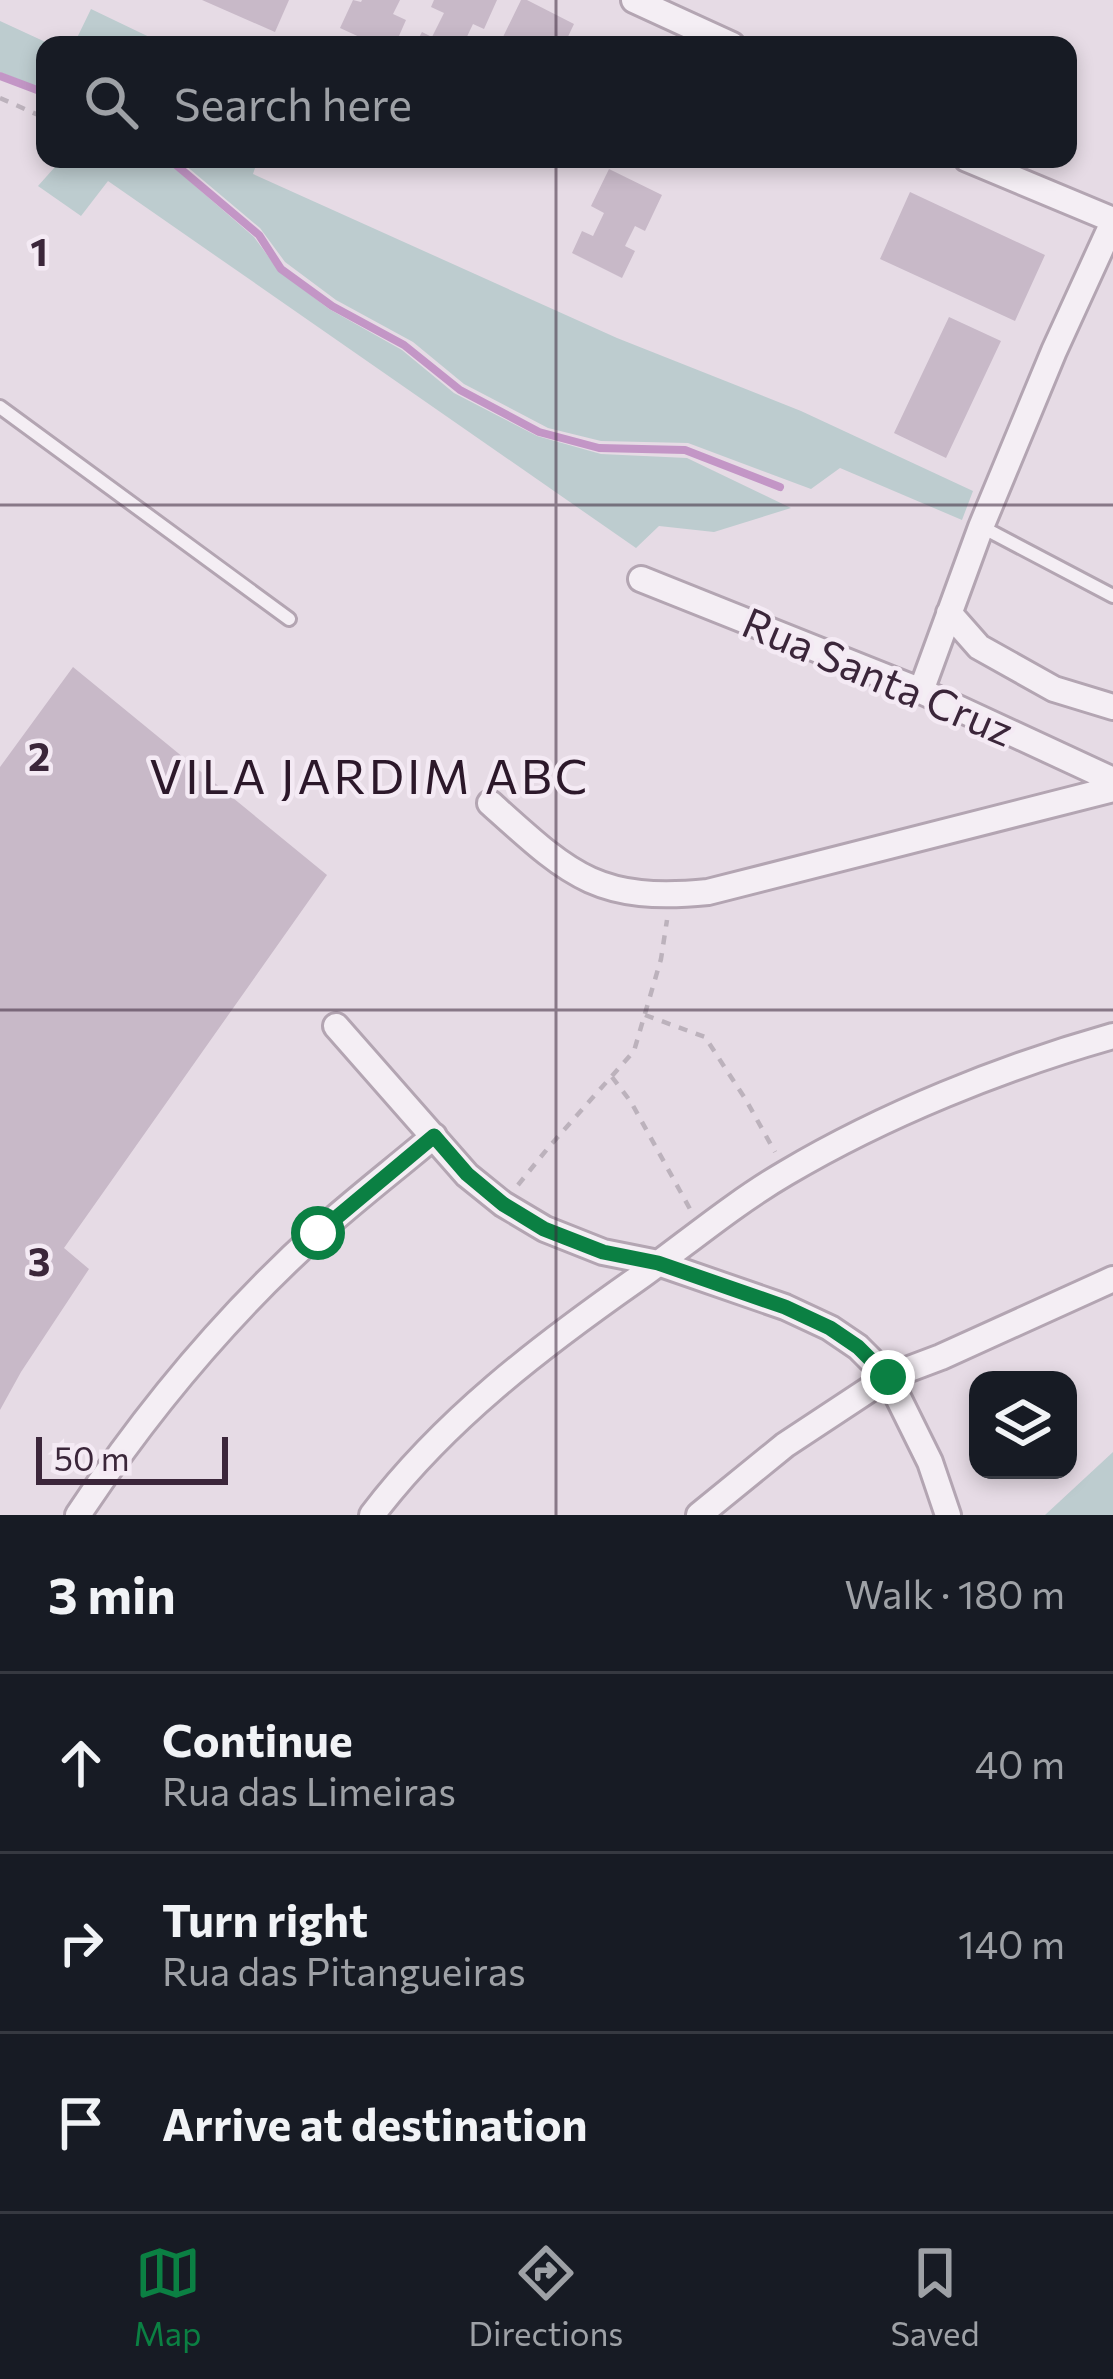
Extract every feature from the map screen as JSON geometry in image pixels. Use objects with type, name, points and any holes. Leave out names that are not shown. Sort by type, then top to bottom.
[{"type":"street","points":[[634,0],[712,36]]},
{"type":"street","points":[[921,691],[980,526],[1113,221],[988,168]]},
{"type":"street","name":"Rua Santa Cruz","points":[[641,579],[921,691],[1113,780]]},
{"type":"street","points":[[949,614],[979,647],[1054,689],[1113,707]]},
{"type":"street","points":[[490,802],[552,858],[587,880],[625,892],[671,896],[708,892],[1113,789]]},
{"type":"street","points":[[336,1026],[467,1174],[503,1204],[544,1229],[603,1252],[658,1263],[785,1307],[858,1347],[888,1377],[930,1462],[948,1515]]},
{"type":"street","points":[[372,1515],[480,1400],[595,1308],[786,1173],[866,1131],[991,1076],[1113,1036]]},
{"type":"street","points":[[79,1515],[178,1381],[234,1317],[318,1233],[434,1136]]},
{"type":"street","points":[[699,1515],[785,1445],[888,1377],[1113,1279]]},
{"type":"lane","points":[[0,407],[289,619]]},
{"type":"lane","points":[[980,526],[1113,596]]},
{"type":"path","points":[[0,98],[36,114]]},
{"type":"path","points":[[503,1204],[634,1051],[661,959],[671,896]]},
{"type":"path","points":[[645,1015],[705,1037],[786,1173]]},
{"type":"path","points":[[612,1077],[631,1102],[700,1231]]},
{"type":"shaded area","points":[[91,9],[147,36],[78,36]]},
{"type":"shaded area","points":[[0,21],[36,38],[36,86],[0,72]]},
{"type":"shaded area","points":[[54,168],[174,168],[254,237],[279,271],[329,309],[402,350],[454,393],[537,436],[601,454],[687,458],[791,508],[714,532],[659,526],[636,548],[108,181],[81,216],[38,186]]},
{"type":"shaded area","points":[[189,168],[255,168],[253,174],[617,338],[801,411],[973,491],[962,520],[840,468],[811,489],[688,443],[601,441],[548,428],[464,384],[413,342],[336,300],[285,262],[260,228]]},
{"type":"shaded area","points":[[1113,1452],[1113,1515],[1045,1515]]},
{"type":"building","points":[[202,0],[289,0],[275,32]]},
{"type":"building","points":[[353,0],[400,0],[393,14],[406,20],[399,36],[357,36],[340,28]]},
{"type":"building","points":[[434,0],[497,0],[484,29],[473,24],[467,36],[432,36],[444,13],[431,7]]},
{"type":"building","points":[[521,0],[574,24],[568,36],[503,36]]},
{"type":"building","points":[[609,169],[662,195],[645,231],[635,226],[625,246],[635,251],[622,278],[572,253],[582,231],[593,236],[604,213],[591,206]]},
{"type":"building","points":[[910,192],[1045,255],[1015,321],[880,259]]},
{"type":"building","points":[[949,317],[1001,341],[946,458],[894,433]]},
{"type":"building","points":[[73,667],[327,875],[64,1248],[89,1269],[0,1410],[0,767]]},
{"type":"waterway","points":[[0,76],[36,90]]},
{"type":"waterway","points":[[180,168],[259,235],[281,269],[332,306],[404,345],[460,390],[539,432],[599,448],[685,450],[780,487]]},
{"type":"district","name":"VILA JARDIM ABC","points":[[370,777]]},
{"type":"route","points":[[318,1233],[434,1136],[467,1174],[544,1229],[603,1252],[658,1263],[785,1307],[858,1347],[888,1377]]}]
